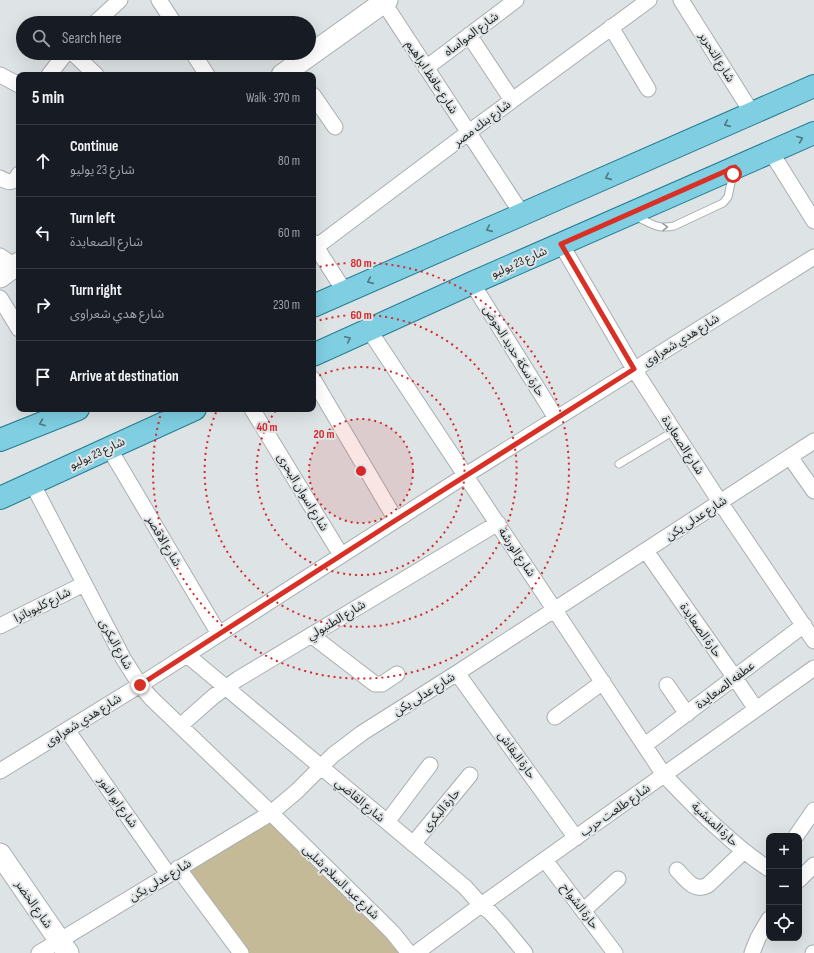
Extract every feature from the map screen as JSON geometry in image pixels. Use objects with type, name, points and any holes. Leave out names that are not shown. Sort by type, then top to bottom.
[{"type":"main road","points":[[316,305],[814,86]]},
{"type":"main road","name":"شارع 23 يوليو","points":[[316,355],[472,283],[814,133]]},
{"type":"main road","points":[[0,440],[67,412]]},
{"type":"main road","points":[[147,431],[155,412]]},
{"type":"main road","name":"شارع 23 يوليو","points":[[0,498],[188,412]]},
{"type":"street","points":[[103,16],[120,0]]},
{"type":"street","points":[[159,0],[169,16]]},
{"type":"street","name":"شارع المواساه","points":[[426,68],[516,0]]},
{"type":"street","name":"شارع بنك مصر","points":[[316,244],[649,0]]},
{"type":"street","name":"شارع التحرير","points":[[681,0],[752,113]]},
{"type":"street","points":[[316,53],[384,1]]},
{"type":"street","name":"شارع حافظ ابراهيم","points":[[384,1],[522,214]]},
{"type":"street","points":[[611,27],[648,89]]},
{"type":"street","points":[[469,35],[512,100]]},
{"type":"street","points":[[51,72],[61,60]]},
{"type":"street","points":[[80,60],[93,72]]},
{"type":"street","points":[[197,60],[204,72]]},
{"type":"street","points":[[291,72],[307,60]]},
{"type":"street","points":[[0,75],[16,83]]},
{"type":"street","points":[[316,99],[335,127]]},
{"type":"street","points":[[771,152],[814,221]]},
{"type":"street","points":[[0,178],[5,181],[12,181],[16,178]]},
{"type":"street","name":"شارع الصعايدة","points":[[561,244],[634,369],[720,502],[814,641]]},
{"type":"street","points":[[316,248],[345,292]]},
{"type":"street","name":"شارع هدي شعراوى","points":[[0,772],[140,685],[466,475],[814,256]]},
{"type":"street","name":"حارة سكة حديد الحوض","points":[[472,283],[556,418]]},
{"type":"street","points":[[0,298],[16,324]]},
{"type":"street","name":"شارع الورشة","points":[[370,330],[664,775]]},
{"type":"street","points":[[316,384],[396,520]]},
{"type":"street","name":"شارع اسوان البحرى","points":[[254,412],[341,555]]},
{"type":"street","name":"شارع عدلى يكن","points":[[39,953],[64,947],[173,871],[271,813],[297,791],[334,754],[362,733],[555,610],[814,441]]},
{"type":"street","name":"شارع الاقصر","points":[[109,448],[219,634]]},
{"type":"street","points":[[790,457],[814,491]]},
{"type":"street","name":"شارع البكرى","points":[[32,483],[122,658],[140,685],[151,698],[271,813]]},
{"type":"street","name":"شارع الطنبولي","points":[[180,726],[226,687],[238,679],[498,523]]},
{"type":"street","name":"حارة الصعايدة","points":[[646,551],[756,710]]},
{"type":"street","name":"شارع كليوباترا","points":[[0,626],[84,584]]},
{"type":"street","name":"عطفه الصعايدة","points":[[645,745],[804,625]]},
{"type":"street","points":[[311,635],[375,684],[382,684],[397,674]]},
{"type":"street","name":"شارع القاضي","points":[[187,655],[465,887],[502,925],[524,953]]},
{"type":"street","name":"شارع طلعت حرب","points":[[416,953],[814,668]]},
{"type":"street","name":"حارة البقاش","points":[[457,673],[576,838]]},
{"type":"street","points":[[554,717],[603,682]]},
{"type":"street","points":[[667,685],[687,714]]},
{"type":"street","name":"شارع ابو النور","points":[[67,730],[173,871],[241,953]]},
{"type":"street","points":[[387,822],[430,765]]},
{"type":"street","name":"حارة المنشية","points":[[664,775],[715,826],[744,851],[766,867]]},
{"type":"street","name":"حارة البكرى","points":[[413,844],[470,776]]},
{"type":"street","points":[[798,833],[814,810]]},
{"type":"street","name":"شارع عبد السلام شلبى","points":[[271,813],[393,933],[409,953]]},
{"type":"street","points":[[677,870],[695,887],[705,887],[744,851]]},
{"type":"street","name":"شارع الخضر","points":[[0,854],[64,947]]},
{"type":"street","name":"حارة الشواح","points":[[544,860],[584,910],[615,953]]},
{"type":"street","points":[[802,877],[814,865]]},
{"type":"street","points":[[584,910],[618,879]]},
{"type":"street","points":[[752,953],[766,924]]},
{"type":"lane","points":[[629,214],[660,227],[667,228],[674,226],[726,201],[735,167]]},
{"type":"lane","points":[[619,464],[674,431]]},
{"type":"shaded area","points":[[271,813],[410,953],[242,953],[179,868]]},
{"type":"route","points":[[140,685],[634,369],[561,244],[735,167],[733,174]]}]
